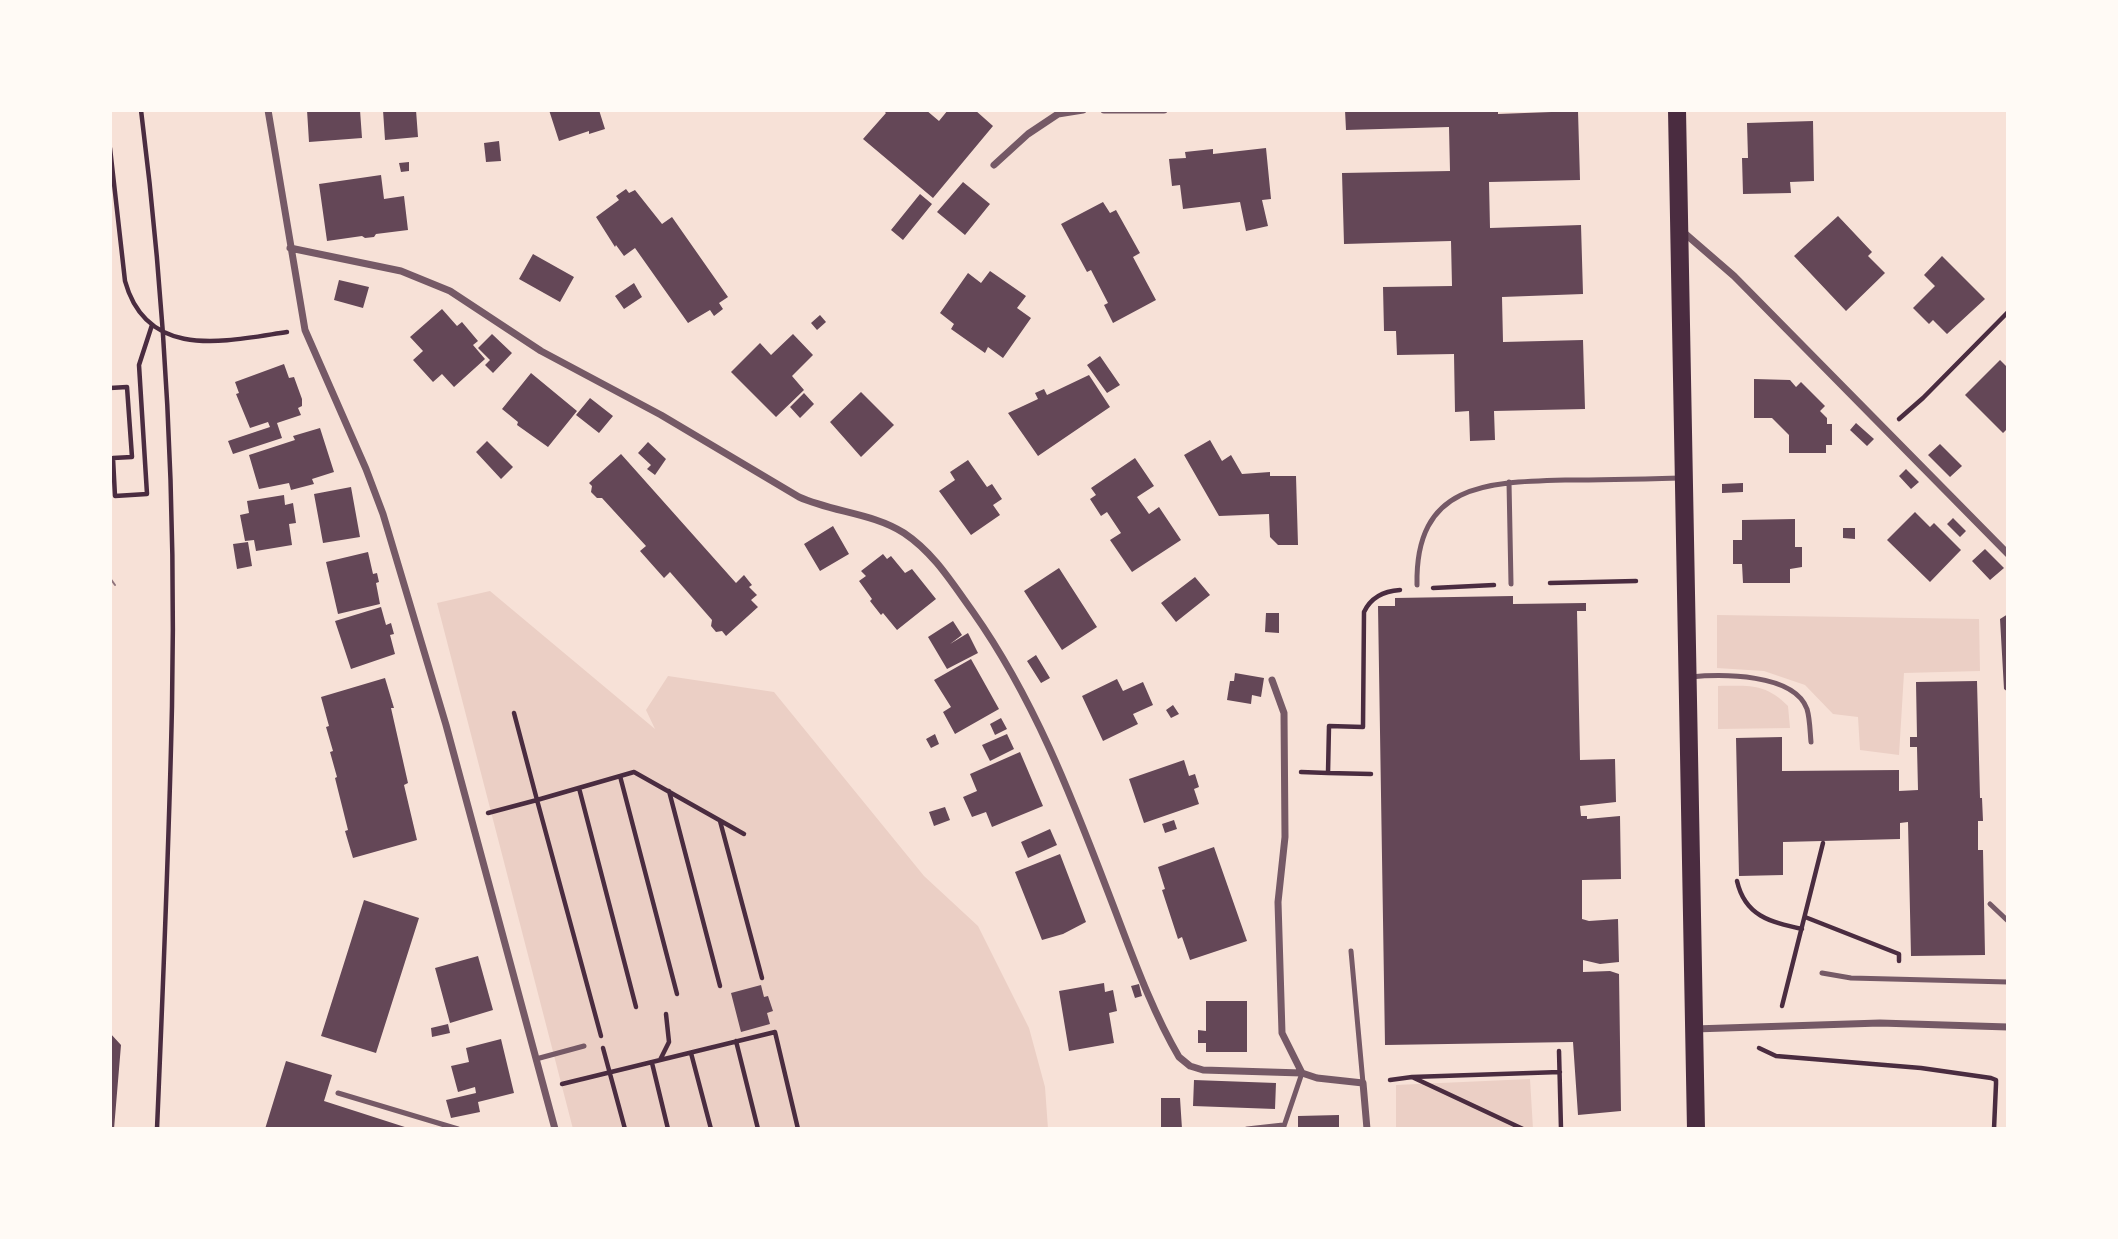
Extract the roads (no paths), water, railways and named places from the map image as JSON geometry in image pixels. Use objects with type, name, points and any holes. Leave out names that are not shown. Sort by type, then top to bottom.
[{"type":"main road","points":[[1676,110],[1696,1129]]},
{"type":"street","points":[[268,110],[305,330],[383,514],[446,725],[555,1129]]},
{"type":"street","points":[[994,165],[1028,134],[1058,114],[1083,110]]},
{"type":"street","points":[[1104,110],[1164,110]]},
{"type":"street","points":[[1678,224],[1683,232],[1734,276],[1888,430],[2008,555]]},
{"type":"street","points":[[290,248],[401,271],[450,291],[541,351],[661,415],[799,497],[816,505],[882,523],[901,531],[920,545],[939,564],[1000,650],[1049,747],[1129,947],[1179,1057],[1190,1066],[1203,1070],[1302,1073],[1317,1078],[1363,1083],[1367,1129]]},
{"type":"street","points":[[1272,680],[1283,713],[1284,838],[1278,902],[1282,1033],[1302,1073]]},
{"type":"street","points":[[1693,1028],[1880,1023],[2008,1027]]},
{"type":"lane","points":[[1414,587],[1422,536],[1433,518],[1449,501],[1476,488],[1509,482],[1684,478]]},
{"type":"lane","points":[[1509,482],[1511,584]]},
{"type":"lane","points":[[1687,677],[1716,675],[1776,683],[1794,693],[1807,707],[1811,742]]},
{"type":"lane","points":[[1990,904],[2008,921]]},
{"type":"lane","points":[[1350,951],[1363,1083]]},
{"type":"lane","points":[[1822,973],[1851,978],[2008,982]]},
{"type":"lane","points":[[536,1059],[584,1046]]},
{"type":"lane","points":[[1247,1129],[1283,1127],[1302,1073]]},
{"type":"lane","points":[[338,1093],[458,1129]]},
{"type":"tram line","points":[[110,578],[115,585]]}]
